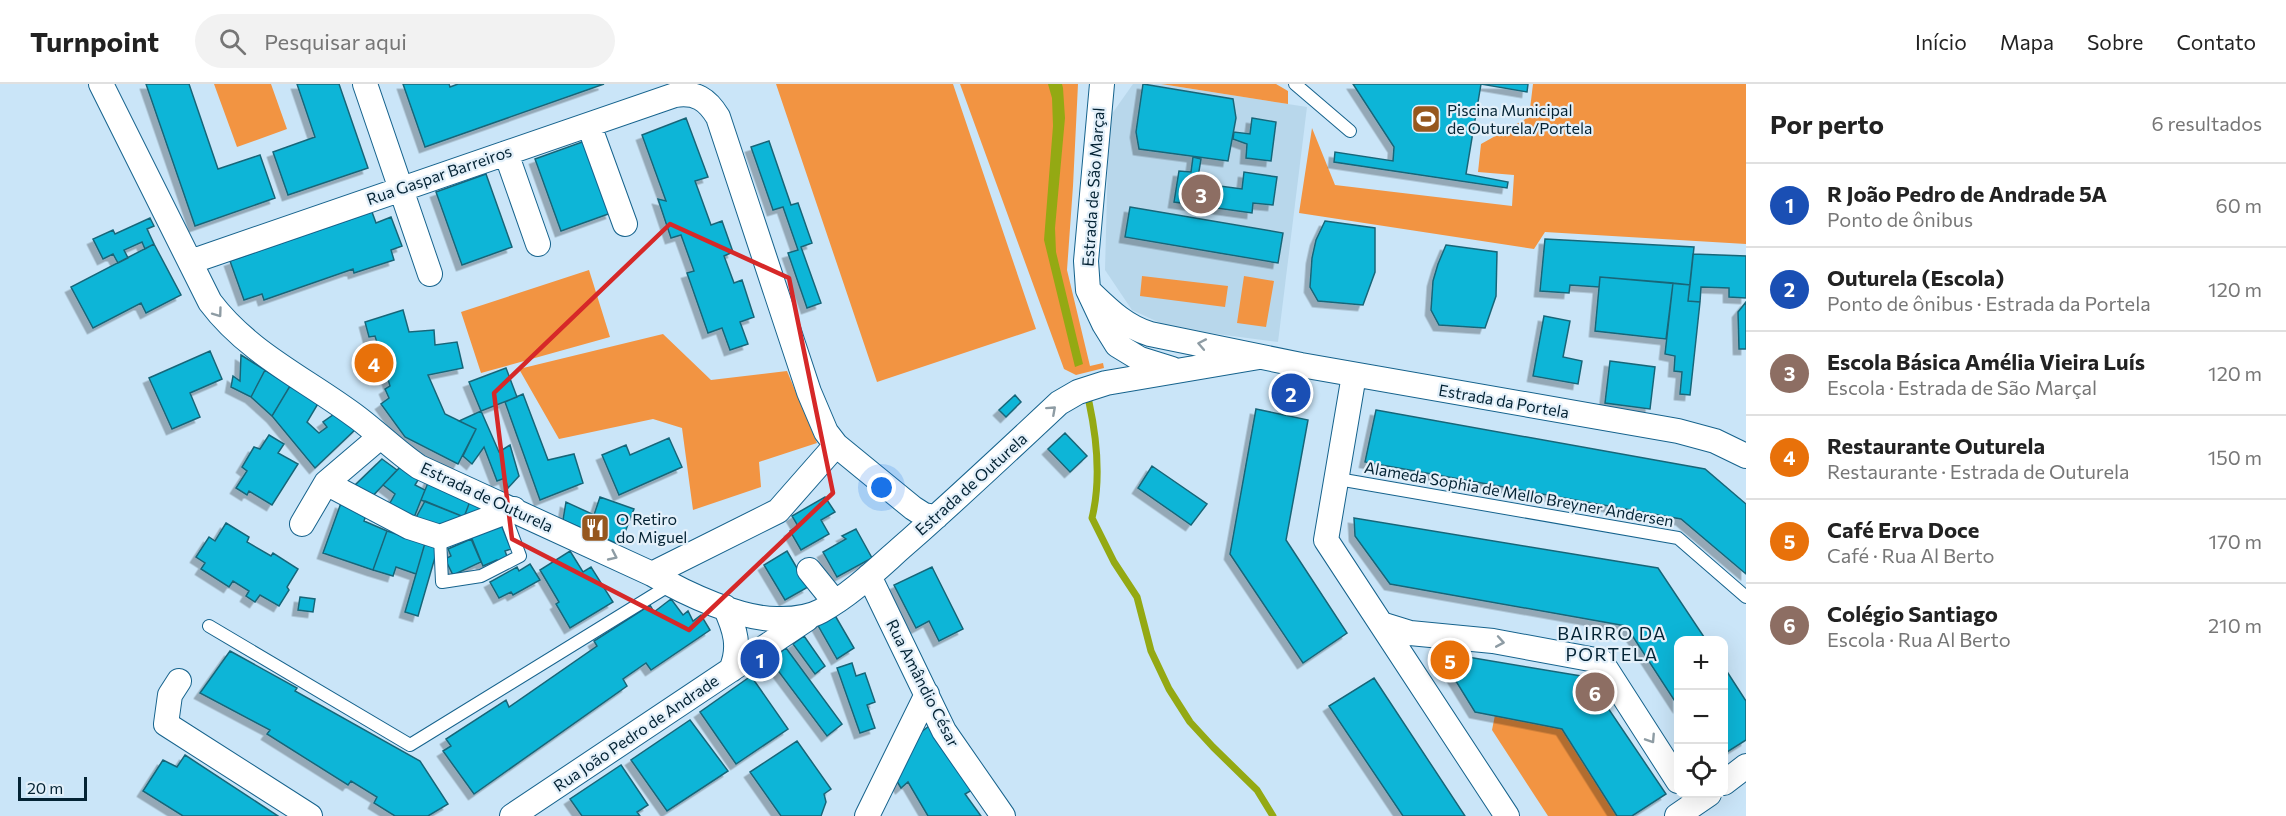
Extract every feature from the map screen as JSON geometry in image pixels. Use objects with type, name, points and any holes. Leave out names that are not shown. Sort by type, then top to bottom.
[{"type":"street","name":"Estrada de Outurela","points":[[100,84],[210,302],[225,322],[266,357],[357,418],[419,467],[509,511],[661,579],[725,607],[760,619],[781,619],[827,606],[869,576],[1059,404],[1078,392],[1106,383],[1177,371]]},
{"type":"street","points":[[365,84],[430,274]]},
{"type":"street","name":"Estrada de São Marçal","points":[[1102,84],[1086,261],[1088,290],[1104,324],[1117,345],[1140,359],[1177,371],[1259,357]]},
{"type":"street","name":"Rua Gaspar Barreiros","points":[[189,262],[688,89],[707,101],[718,117],[809,392],[826,432],[836,445],[912,508],[924,515],[936,517]]},
{"type":"street","points":[[589,125],[624,224]]},
{"type":"street","points":[[506,153],[538,244]]},
{"type":"street","name":"Estrada de São Marçal","points":[[1088,290],[1124,323],[1137,330],[1259,357]]},
{"type":"street","points":[[1106,383],[1121,366],[1125,350],[1124,323]]},
{"type":"street","name":"Estrada da Portela","points":[[1259,357],[1678,431],[1715,441],[1744,453]]},
{"type":"street","points":[[1354,375],[1326,540],[1507,816]]},
{"type":"street","points":[[302,524],[326,483],[380,437]]},
{"type":"street","points":[[661,579],[778,511],[836,445]]},
{"type":"street","points":[[326,483],[409,527],[440,537],[509,511]]},
{"type":"street","points":[[809,570],[827,606]]},
{"type":"street","name":"Rua Amândio César","points":[[869,576],[944,731],[1003,816]]},
{"type":"street","name":"Rua João Pedro de Andrade","points":[[529,812],[787,631],[827,606]]},
{"type":"street","points":[[725,607],[736,636],[736,658],[731,670]]},
{"type":"street","points":[[1381,624],[1410,633],[1493,641],[1601,661],[1674,775]]},
{"type":"street","points":[[179,681],[170,695],[166,724],[310,816]]},
{"type":"street","points":[[867,816],[927,694]]},
{"type":"street","points":[[1728,780],[1746,766]]},
{"type":"lane","points":[[1295,84],[1350,131]]},
{"type":"lane","name":"Alameda Sophia de Mello Breyner Andersen","points":[[1338,479],[1678,538],[1746,597]]},
{"type":"lane","points":[[440,537],[442,582],[482,576],[520,556],[509,511]]},
{"type":"lane","points":[[210,626],[410,745],[661,579]]},
{"type":"highlighted area","points":[[670,224],[789,278],[833,493],[689,630],[512,539],[494,393]]},
{"type":"shaded area","points":[[214,84],[271,84],[287,129],[237,147]]},
{"type":"shaded area","points":[[776,84],[953,84],[1036,329],[877,382]]},
{"type":"shaded area","points":[[960,84],[1078,84],[1067,270],[1090,366],[1103,363],[1104,368],[1076,375],[1064,369]]},
{"type":"shaded area","points":[[1048,84],[1062,84],[1063,88],[1065,118],[1055,228],[1056,252],[1083,364],[1075,367],[1044,240],[1053,126],[1052,98]]},
{"type":"shaded area","points":[[1133,84],[1161,84],[1307,107],[1278,342],[1171,328],[1132,310],[1105,270],[1109,118]]},
{"type":"shaded area","points":[[1161,84],[1276,84],[1288,91],[1288,104]]},
{"type":"shaded area","points":[[1533,84],[1746,84],[1746,244],[1545,232],[1534,249],[1299,213],[1312,128],[1335,185],[1512,206],[1514,175],[1478,172],[1481,144],[1529,117]]},
{"type":"shaded area","points":[[589,270],[610,337],[481,373],[461,312]]},
{"type":"shaded area","points":[[1142,276],[1228,286],[1225,307],[1140,296]]},
{"type":"shaded area","points":[[1244,276],[1274,281],[1266,327],[1237,323]]},
{"type":"shaded area","points":[[663,334],[711,380],[787,371],[817,443],[759,462],[761,487],[693,510],[682,428],[653,419],[559,439],[519,369]]},
{"type":"shaded area","points":[[1495,715],[1562,729],[1617,816],[1548,816],[1492,730]]},
{"type":"building","points":[[146,84],[189,84],[218,169],[260,155],[275,198],[195,226]]},
{"type":"building","points":[[297,84],[339,84],[368,168],[288,195],[273,152],[315,137]]},
{"type":"building","points":[[403,84],[449,84],[450,87],[458,84],[604,84],[425,147]]},
{"type":"building","points":[[1143,84],[1233,99],[1236,118],[1228,161],[1139,149],[1136,132]]},
{"type":"building","name":"Piscina Municipal de Outurela/Portela","points":[[1353,84],[1481,84],[1466,174],[1508,182],[1507,188],[1334,162],[1335,152],[1393,161],[1394,147]]},
{"type":"building","points":[[1481,84],[1528,84],[1527,92]]},
{"type":"building","points":[[686,118],[708,177],[695,181],[711,225],[722,221],[733,252],[724,256],[734,283],[742,280],[754,317],[740,322],[748,344],[730,350],[722,328],[708,333],[687,273],[694,271],[681,235],[671,238],[658,199],[666,201],[642,135]]},
{"type":"building","points":[[1252,118],[1276,122],[1271,161],[1246,158],[1247,144],[1233,139],[1234,132],[1250,134]]},
{"type":"building","points":[[585,141],[611,213],[561,231],[535,159]]},
{"type":"building","points":[[769,141],[791,205],[798,203],[812,243],[801,247],[821,303],[807,308],[788,253],[798,250],[783,207],[773,210],[751,147]]},
{"type":"building","points":[[1193,157],[1201,159],[1197,183],[1242,189],[1244,172],[1277,177],[1273,205],[1253,203],[1252,213],[1174,202],[1179,171],[1191,172]]},
{"type":"building","points":[[486,174],[512,247],[462,265],[436,192]]},
{"type":"building","points":[[1130,207],[1283,233],[1278,263],[1125,237]]},
{"type":"building","points":[[372,212],[376,223],[391,217],[402,246],[391,250],[394,260],[354,273],[353,269],[264,300],[262,294],[244,300],[230,261]]},
{"type":"building","points":[[150,218],[154,226],[147,229],[154,244],[145,249],[142,242],[124,250],[128,258],[118,263],[113,254],[103,259],[93,239],[113,230],[115,234]]},
{"type":"building","points":[[1325,221],[1375,228],[1375,272],[1363,305],[1318,301],[1310,287],[1316,240]]},
{"type":"building","points":[[1545,239],[1694,247],[1690,285],[1600,277],[1599,287],[1570,285],[1569,293],[1540,291]]},
{"type":"building","points":[[154,244],[181,295],[146,313],[141,303],[93,328],[71,287]]},
{"type":"building","points":[[1446,245],[1497,252],[1496,296],[1485,328],[1439,325],[1431,310],[1433,281]]},
{"type":"building","points":[[1693,254],[1746,256],[1746,298],[1729,297],[1729,288],[1701,287],[1700,302],[1688,301]]},
{"type":"building","points":[[1600,277],[1673,283],[1666,339],[1595,331]]},
{"type":"building","points":[[1673,283],[1690,285],[1688,301],[1700,302],[1690,395],[1680,394],[1682,372],[1674,371],[1675,356],[1665,354]]},
{"type":"building","points":[[1746,302],[1746,349],[1739,349],[1738,312]]},
{"type":"building","points":[[403,310],[409,332],[434,330],[435,345],[457,342],[463,368],[428,375],[445,414],[476,429],[458,464],[405,437],[381,404],[389,398],[385,389],[390,386],[375,336],[369,337],[365,322]]},
{"type":"building","points":[[1544,316],[1570,321],[1563,357],[1582,361],[1578,384],[1533,376]]},
{"type":"building","points":[[210,351],[222,379],[190,393],[200,417],[172,429],[149,378]]},
{"type":"building","points":[[241,355],[265,370],[251,397],[231,387],[233,376],[240,381]]},
{"type":"building","points":[[1610,361],[1655,367],[1650,409],[1605,403]]},
{"type":"building","points":[[506,368],[517,397],[481,411],[469,382]]},
{"type":"building","points":[[265,370],[290,386],[272,416],[251,397]]},
{"type":"building","points":[[290,386],[319,402],[307,422],[319,433],[327,427],[323,422],[340,410],[358,427],[315,468],[272,416]]},
{"type":"building","points":[[523,394],[548,460],[574,454],[583,483],[540,500],[505,402]]},
{"type":"building","points":[[1015,395],[1021,402],[1006,417],[999,410]]},
{"type":"building","points":[[1256,409],[1308,420],[1286,540],[1347,633],[1303,663],[1230,554]]},
{"type":"building","points":[[1376,410],[1705,469],[1746,504],[1746,574],[1681,519],[1365,462]]},
{"type":"building","points":[[481,411],[499,452],[510,445],[519,476],[508,488],[505,478],[497,481],[484,447],[472,464],[463,456],[476,429],[459,421]]},
{"type":"building","points":[[1065,433],[1087,456],[1070,472],[1048,449]]},
{"type":"building","points":[[269,435],[284,444],[278,453],[298,464],[272,505],[249,491],[247,495],[236,488],[247,471],[242,467],[254,447],[260,449]]},
{"type":"building","points":[[669,438],[682,467],[619,495],[602,455],[626,445],[630,455]]},
{"type":"building","points":[[382,459],[397,470],[369,500],[353,487]]},
{"type":"building","points":[[404,463],[421,475],[415,485],[425,490],[413,520],[386,510],[395,494],[383,485]]},
{"type":"building","points":[[1152,466],[1207,504],[1191,525],[1138,488]]},
{"type":"building","points":[[430,478],[472,496],[464,517],[421,500]]},
{"type":"building","points":[[472,496],[500,507],[438,531],[413,523],[425,501],[464,517]]},
{"type":"building","points":[[600,497],[634,509],[620,545],[563,520],[566,502],[594,515]]},
{"type":"building","points":[[825,497],[835,512],[821,520],[829,534],[801,550],[790,531],[798,526],[792,516]]},
{"type":"building","points":[[341,503],[367,512],[364,521],[387,531],[373,570],[323,553]]},
{"type":"building","points":[[1354,518],[1658,568],[1703,636],[1674,636],[1674,700],[1626,626],[1390,584],[1355,536]]},
{"type":"building","points":[[500,522],[511,549],[505,551],[508,559],[499,563],[497,560],[483,566],[470,534]]},
{"type":"building","points":[[226,523],[249,537],[247,542],[271,556],[273,553],[298,569],[279,606],[260,595],[255,602],[246,596],[249,591],[233,581],[229,587],[201,569],[205,563],[196,557],[209,537],[215,541]]},
{"type":"building","points":[[856,529],[872,558],[837,577],[823,552],[846,539],[842,536]]},
{"type":"building","points":[[387,531],[425,543],[416,574],[396,567],[393,576],[373,570]]},
{"type":"building","points":[[471,539],[481,562],[453,575],[445,559],[451,556],[448,549]]},
{"type":"building","points":[[425,543],[438,547],[418,616],[405,612]]},
{"type":"building","points":[[570,551],[583,572],[591,567],[613,602],[570,628],[556,604],[559,602],[540,570]]},
{"type":"building","points":[[787,551],[808,587],[785,600],[764,565]]},
{"type":"building","points":[[530,564],[540,580],[513,595],[511,592],[499,598],[490,582],[517,567],[519,571]]},
{"type":"building","points":[[932,567],[963,629],[939,641],[929,621],[916,628],[894,585]]},
{"type":"building","points":[[300,597],[315,599],[313,612],[298,610]]},
{"type":"building","points":[[671,599],[683,615],[688,611],[693,621],[701,615],[710,630],[651,670],[646,663],[623,679],[627,686],[474,794],[443,751],[451,746],[446,739],[506,700],[509,707],[597,646],[594,641],[650,605],[654,612]]},
{"type":"building","points":[[833,612],[854,648],[837,659],[816,622]]},
{"type":"building","points":[[804,636],[825,666],[815,674],[793,644]]},
{"type":"building","points":[[786,648],[842,724],[827,736],[770,660]]},
{"type":"building","points":[[230,651],[297,688],[295,691],[420,761],[448,804],[428,816],[395,816],[374,803],[377,797],[351,781],[348,785],[267,734],[270,730],[200,693]]},
{"type":"building","points":[[1438,652],[1587,677],[1666,794],[1632,816],[1617,816],[1562,729],[1475,712]]},
{"type":"building","points":[[852,663],[856,676],[865,673],[875,702],[867,705],[875,728],[860,733],[837,668]]},
{"type":"building","points":[[1728,673],[1746,701],[1746,740],[1728,751]]},
{"type":"building","points":[[751,676],[788,729],[736,764],[700,712]]},
{"type":"building","points":[[1374,678],[1465,816],[1403,816],[1329,706]]},
{"type":"building","points":[[690,720],[728,771],[667,811],[631,760]]},
{"type":"building","points":[[929,726],[972,790],[965,794],[981,816],[928,816],[908,782],[901,788],[895,778],[916,736]]},
{"type":"building","points":[[797,741],[831,789],[824,794],[826,802],[821,816],[781,816],[750,772]]},
{"type":"building","points":[[185,755],[278,816],[183,816],[143,791],[163,760],[177,767]]},
{"type":"building","points":[[621,765],[648,805],[637,812],[640,816],[582,816],[570,799]]},
{"type":"waterway","points":[[1089,402],[1097,460],[1092,518],[1114,562],[1137,597],[1151,651],[1169,689],[1190,722],[1257,790],[1273,816]]},
{"type":"place","name":"Piscina Municipal de Outurela/Portela","points":[[1426,119]]},
{"type":"place","name":"Escola Básica Amélia Vieira Luís","points":[[1201,194]]},
{"type":"place","name":"Restaurante Outurela","points":[[374,363]]},
{"type":"place","name":"Outurela (Escola)","points":[[1291,393]]},
{"type":"place","name":"O Retiro do Miguel","points":[[595,528]]},
{"type":"place","name":"R João Pedro de Andrade 5A","points":[[760,659]]},
{"type":"place","name":"Café Erva Doce","points":[[1450,660]]},
{"type":"place","name":"Colégio Santiago","points":[[1595,692]]},
{"type":"district","name":"BAIRRO DA PORTELA","points":[[1612,644]]}]
